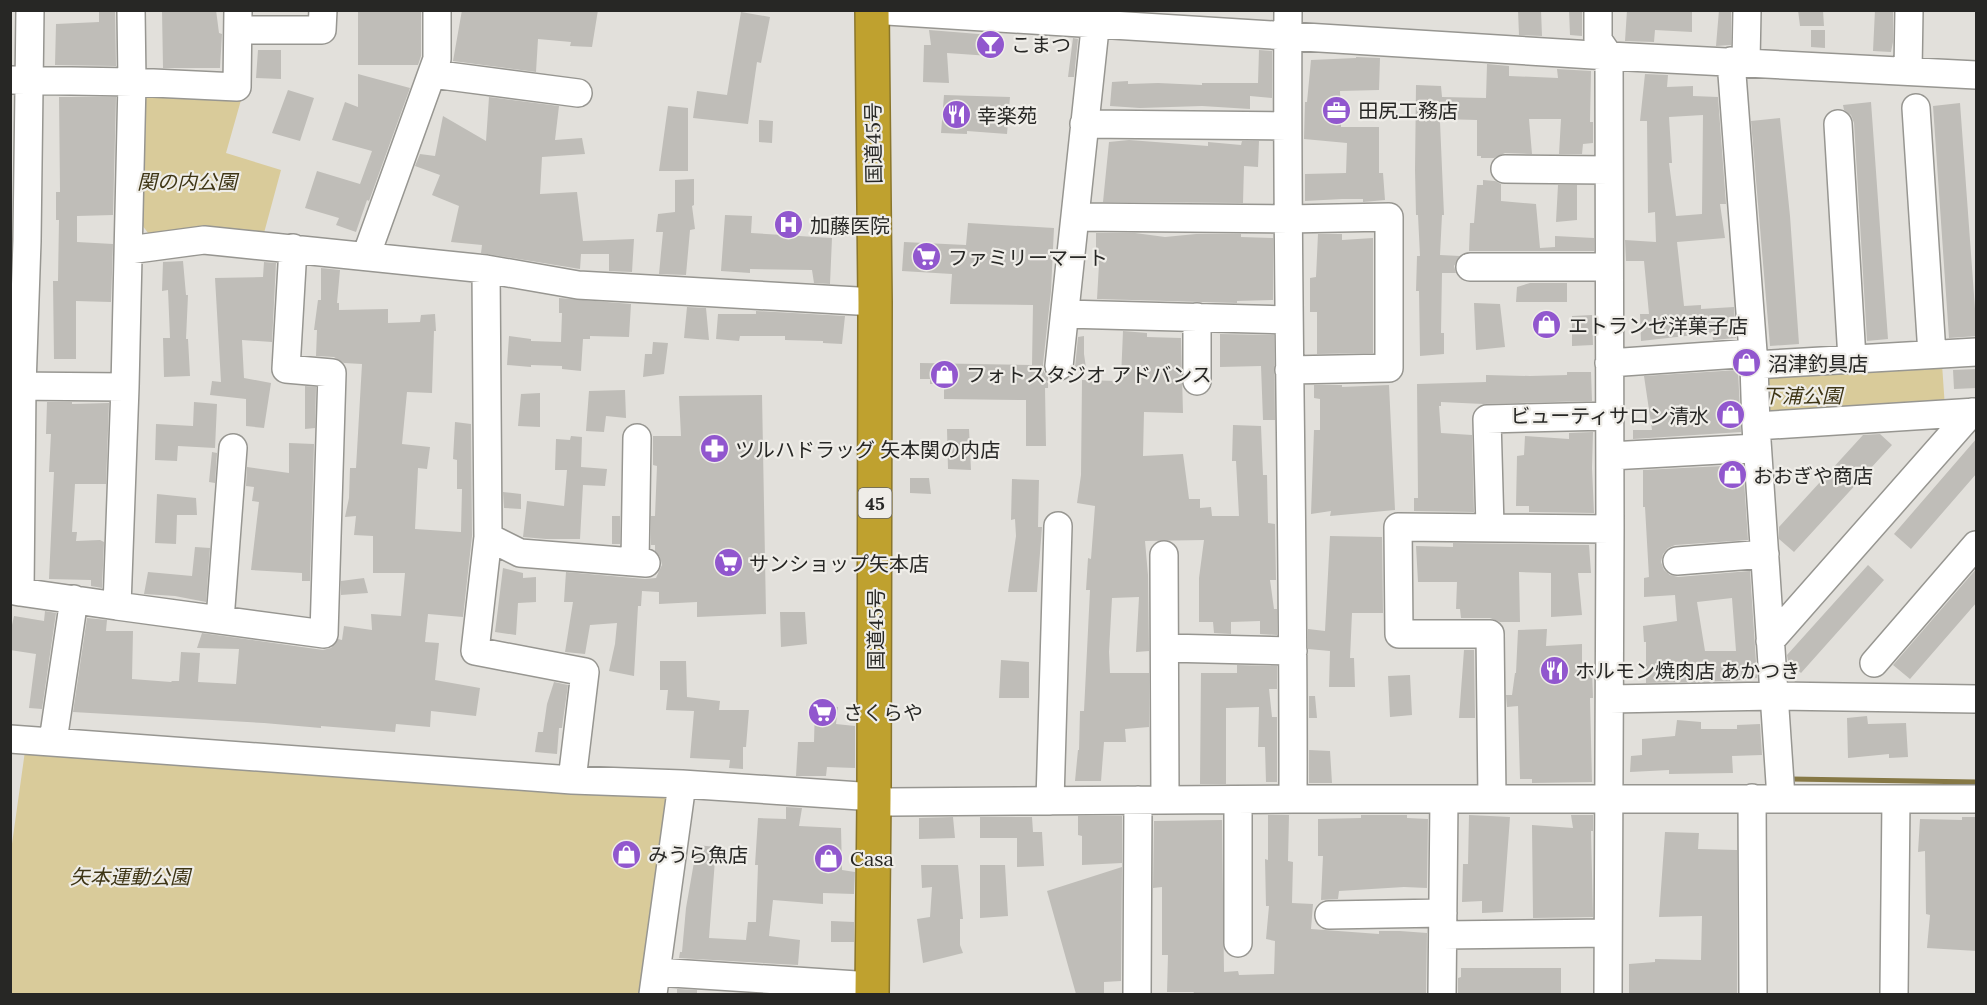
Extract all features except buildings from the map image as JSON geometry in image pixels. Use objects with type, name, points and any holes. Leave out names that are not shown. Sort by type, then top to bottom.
[{"type":"highway","name":"国道45号","points":[[872,11],[875,302],[872,990]]},
{"type":"street","points":[[30,10],[19,80],[15,591],[324,634],[332,373],[286,369],[293,248]]},
{"type":"street","points":[[117,606],[129,250],[131,10]]},
{"type":"street","points":[[19,80],[237,87],[238,20],[322,30],[323,10]]},
{"type":"street","points":[[366,256],[437,59],[437,10]]},
{"type":"street","points":[[1598,10],[1599,40],[1609,56],[1608,994]]},
{"type":"street","points":[[1747,10],[1739,62],[1757,437],[1780,798]]},
{"type":"street","points":[[1908,71],[1909,10]]},
{"type":"street","points":[[872,11],[1288,23],[1609,56],[1977,75]]},
{"type":"street","points":[[1059,366],[1097,18]]},
{"type":"street","points":[[1288,23],[1286,126],[1293,798]]},
{"type":"street","points":[[432,74],[578,93]]},
{"type":"street","points":[[1916,108],[1932,354]]},
{"type":"street","points":[[1084,124],[1286,126]]},
{"type":"street","points":[[1838,124],[1852,359]]},
{"type":"street","points":[[1505,169],[1609,170]]},
{"type":"street","points":[[1075,217],[1389,218],[1389,368],[1289,370]]},
{"type":"street","points":[[129,250],[204,240],[486,269],[578,285],[875,302]]},
{"type":"street","points":[[1470,267],[1609,267]]},
{"type":"street","points":[[486,269],[488,537],[475,651],[585,672],[572,780]]},
{"type":"street","points":[[1065,314],[1288,320]]},
{"type":"street","points":[[1197,317],[1197,381]]},
{"type":"street","points":[[1609,363],[1852,359],[1977,352]]},
{"type":"street","points":[[16,386],[125,387]]},
{"type":"street","points":[[1610,456],[1974,412]]},
{"type":"street","points":[[1770,641],[1974,412]]},
{"type":"street","points":[[1490,527],[1487,419],[1609,416]]},
{"type":"street","points":[[488,537],[520,553],[641,563],[637,438]]},
{"type":"street","points":[[220,620],[233,448]]},
{"type":"street","points":[[1050,801],[1058,526]]},
{"type":"street","points":[[1492,798],[1490,634],[1399,634],[1398,527],[1610,529]]},
{"type":"street","points":[[1874,663],[1977,545]]},
{"type":"street","points":[[1677,561],[1765,554]]},
{"type":"street","points":[[1137,994],[1166,648],[1164,555]]},
{"type":"street","points":[[53,741],[74,599]]},
{"type":"street","points":[[1166,648],[1293,651]]},
{"type":"street","points":[[1610,699],[1775,696],[1977,699]]},
{"type":"street","points":[[10,738],[572,780],[682,784],[860,796],[890,802],[1293,798],[1977,799]]},
{"type":"street","points":[[682,784],[654,983],[872,990]]},
{"type":"street","points":[[1752,798],[1753,994]]},
{"type":"street","points":[[1442,994],[1444,799]]},
{"type":"street","points":[[1894,994],[1896,799]]},
{"type":"street","points":[[1238,800],[1238,943]]},
{"type":"street","points":[[1329,915],[1608,933]]},
{"type":"green space","name":"関の内公園","points":[[146,92],[243,93],[226,153],[281,170],[264,233],[148,233],[140,222],[139,100]]},
{"type":"green space","name":"下浦公園","points":[[1942,364],[1945,408],[1771,417],[1765,383],[1769,373]]},
{"type":"green space","name":"矢本運動公園","points":[[25,751],[670,794],[647,994],[11,994],[11,851]]},
{"type":"waterway","points":[[1791,779],[1976,782]]},
{"type":"place","name":"こまつ","points":[[990,44]]},
{"type":"place","name":"田尻工務店","points":[[1337,110]]},
{"type":"place","name":"幸楽苑","points":[[956,115]]},
{"type":"place","name":"加藤医院","points":[[789,225]]},
{"type":"place","name":"ファミリーマート","points":[[927,257]]},
{"type":"place","name":"エトランゼ洋菓子店","points":[[1547,325]]},
{"type":"place","name":"沼津釣具店","points":[[1747,363]]},
{"type":"place","name":"フォトスタジオ アドバンス","points":[[945,374]]},
{"type":"place","name":"ビューティサロン清水","points":[[1730,415]]},
{"type":"place","name":"ツルハドラッグ 矢本関の内店","points":[[714,449]]},
{"type":"place","name":"おおぎや商店","points":[[1732,475]]},
{"type":"place","name":"サンショップ矢本店","points":[[728,563]]},
{"type":"place","name":"ホルモン焼肉店 あかつき","points":[[1554,670]]},
{"type":"place","name":"さくらや","points":[[822,712]]},
{"type":"place","name":"みうら魚店","points":[[627,854]]},
{"type":"place","name":"Casa","points":[[829,858]]}]
